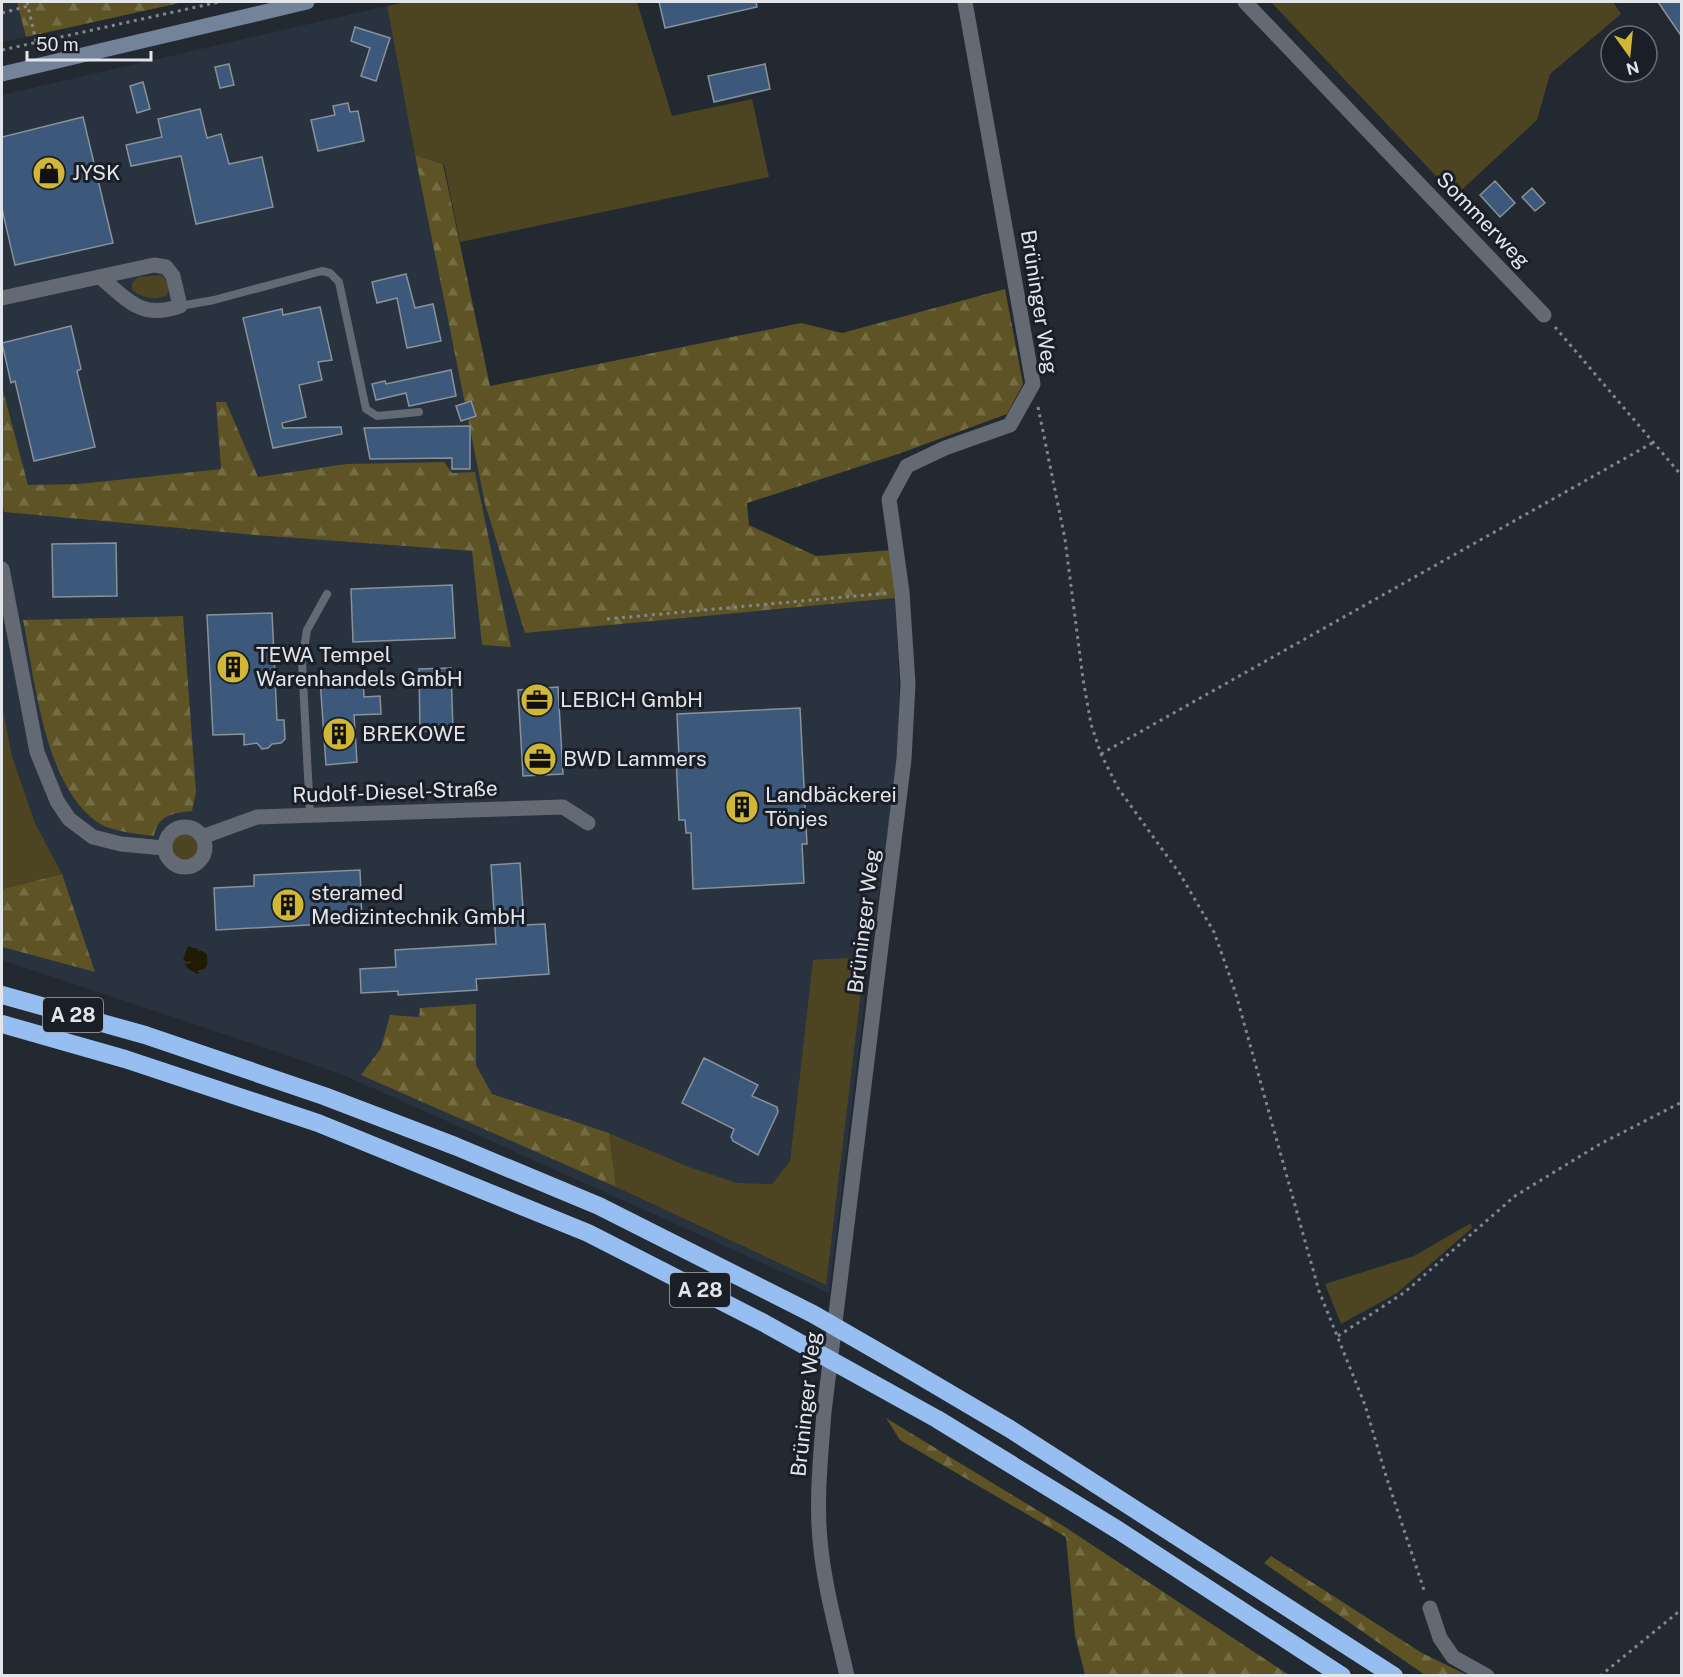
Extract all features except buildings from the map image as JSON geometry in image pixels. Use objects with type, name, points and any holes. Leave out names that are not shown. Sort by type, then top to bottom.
[{"type":"highway","name":"A 28","points":[[2,995],[145,1035],[324,1096],[455,1146],[599,1206],[813,1314],[920,1376],[1010,1430],[1394,1676]]},
{"type":"highway","name":"A 28","points":[[2,1024],[125,1059],[318,1124],[588,1233],[764,1323],[937,1419],[1118,1530],[1342,1676]]},
{"type":"main road","points":[[2,74],[307,2]]},
{"type":"street","name":"Brüninger Weg","points":[[847,1676],[832,1612],[820,1541],[818,1485],[824,1412],[904,759],[908,684],[902,592],[889,499],[907,466],[945,448],[1010,425],[1033,384],[965,2]]},
{"type":"street","name":"Sommerweg","points":[[1245,2],[1545,315]]},
{"type":"street","points":[[2,298],[154,265],[166,267],[173,276],[180,306],[153,312],[141,308],[100,277]]},
{"type":"street","points":[[2,579],[37,752],[57,801],[69,819],[93,837],[121,844],[164,848]]},
{"type":"street","name":"Rudolf-Diesel-Straße","points":[[202,837],[256,817],[310,815],[563,807],[588,823]]},
{"type":"street","points":[[178,828],[192,828],[202,837],[205,849],[199,862],[194,866],[180,868],[165,855],[164,848],[168,836],[178,828]]},
{"type":"street","points":[[1430,1608],[1440,1638],[1453,1657],[1487,1676]]},
{"type":"lane","points":[[180,306],[214,300],[322,271],[330,273],[339,282],[366,409],[377,416],[419,412]]},
{"type":"lane","points":[[310,815],[303,661],[307,630],[327,594]]},
{"type":"path","points":[[27,2],[41,65]]},
{"type":"path","points":[[2,50],[219,2]]},
{"type":"path","points":[[2,13],[28,6]]},
{"type":"path","points":[[1545,315],[1682,476]]},
{"type":"path","points":[[1033,384],[1065,539],[1091,724],[1101,754],[1118,788],[1180,874],[1214,932],[1235,991],[1320,1291],[1365,1405],[1430,1608]]},
{"type":"path","points":[[1101,754],[1654,442]]},
{"type":"path","points":[[607,619],[902,592]]},
{"type":"path","points":[[1338,1336],[1405,1292],[1515,1196],[1600,1144],[1682,1102]]},
{"type":"path","points":[[1600,1676],[1682,1609]]},
{"type":"shaded area","points":[[2,2],[17,2],[26,37],[2,42]]},
{"type":"shaded area","points":[[406,2],[637,2],[672,116],[752,99],[769,177],[460,242],[444,164],[415,155],[387,6]]},
{"type":"shaded area","points":[[1271,2],[1613,2],[1621,14],[1609,24],[1599,24],[1599,33],[1550,74],[1537,120],[1455,196]]},
{"type":"shaded area","points":[[387,6],[485,504],[525,633],[895,598],[899,683],[898,758],[870,956],[829,1293],[353,1079],[2,960],[2,947],[94,972],[62,874],[35,823],[12,756],[2,704],[2,502],[4,512],[255,535],[473,551],[482,645],[510,647],[475,472],[452,473],[444,462],[346,464],[258,477],[226,402],[217,402],[221,469],[78,484],[27,485],[2,387],[2,95]],"holes":[[[183,616],[187,682],[175,812],[162,818],[157,824],[154,835],[23,620]],[[813,960],[825,1285],[616,1187],[362,1075],[381,1048],[420,1017],[476,1004],[476,1065],[492,1095],[609,1133],[689,1167],[737,1183],[772,1184],[790,1161]]]},
{"type":"shaded area","points":[[161,275],[167,284],[167,295],[149,298],[132,290],[132,283],[138,277]]},
{"type":"shaded area","points":[[2,704],[12,756],[35,823],[62,874],[2,889]]},
{"type":"shaded area","points":[[185,834],[194,838],[198,847],[194,856],[185,860],[176,856],[172,847],[176,838]]},
{"type":"shaded area","points":[[865,957],[826,1285],[616,1187],[609,1133],[689,1167],[737,1183],[772,1184],[790,1161],[813,960]]},
{"type":"shaded area","points":[[1471,1223],[1472,1228],[1397,1293],[1341,1324],[1325,1284],[1414,1256]]},
{"type":"green space","points":[[17,2],[184,2],[26,37]]},
{"type":"green space","points":[[415,155],[443,164],[490,386],[801,323],[842,333],[1005,289],[1023,384],[1007,414],[901,453],[747,503],[749,525],[816,556],[893,550],[895,598],[525,633],[485,504]]},
{"type":"green space","points":[[2,387],[28,485],[78,484],[221,469],[216,402],[226,402],[258,477],[346,464],[444,462],[452,473],[475,472],[511,647],[482,645],[472,551],[255,535],[4,512],[2,502]]},
{"type":"green space","points":[[183,616],[196,792],[192,811],[167,816],[159,824],[154,836],[109,828],[97,822],[79,805],[65,783],[53,757],[38,700],[23,620]]},
{"type":"green space","points":[[62,874],[95,972],[2,947],[2,889]]},
{"type":"green space","points":[[476,1004],[476,1065],[492,1094],[609,1133],[616,1187],[361,1075],[381,1048],[390,1015],[419,1017],[420,1008]]},
{"type":"green space","points":[[886,1418],[1065,1527],[1289,1675],[1085,1675],[1075,1635],[1066,1537],[900,1440]]},
{"type":"green space","points":[[1271,1556],[1422,1653],[1467,1675],[1425,1675],[1264,1563]]},
{"type":"water","points":[[188,946],[206,952],[207,965],[197,974],[187,968],[183,960]]},
{"type":"place","name":"JYSK","points":[[49,173]]},
{"type":"place","name":"TEWA Tempel Warenhandels GmbH","points":[[233,667]]},
{"type":"place","name":"LEBICH GmbH","points":[[537,700]]},
{"type":"place","name":"BREKOWE","points":[[339,734]]},
{"type":"place","name":"BWD Lammers","points":[[540,759]]},
{"type":"place","name":"Landbäckerei Tönjes","points":[[742,807]]},
{"type":"place","name":"steramed Medizintechnik GmbH","points":[[288,905]]}]
